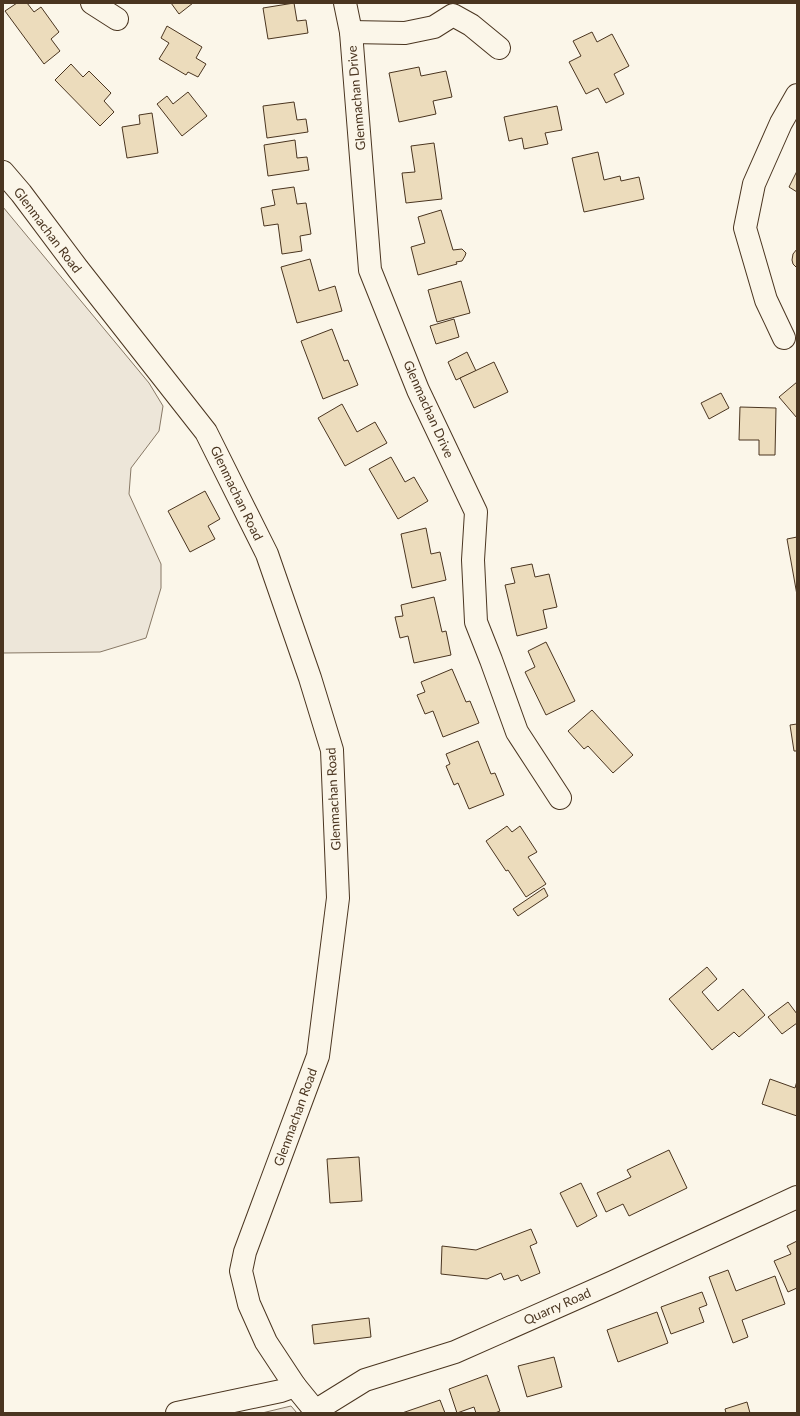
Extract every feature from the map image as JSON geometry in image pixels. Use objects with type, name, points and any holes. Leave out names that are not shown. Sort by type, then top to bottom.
[{"type":"street","points":[[92,3],[117,19]]},
{"type":"street","name":"Glenmachan Drive","points":[[345,3],[351,32],[370,270],[418,390],[476,512],[473,560],[476,622],[492,660],[517,732],[560,798]]},
{"type":"street","points":[[351,32],[405,32],[434,27],[453,15],[471,25],[499,48]]},
{"type":"street","points":[[784,338],[766,300],[745,228],[754,184],[781,123],[796,101]]},
{"type":"street","name":"Glenmachan Road","points":[[3,172],[21,193],[78,270],[206,432],[267,554],[332,750],[338,898],[318,1056],[245,1252],[241,1271],[245,1290],[252,1310],[266,1342],[295,1386],[318,1413]]},
{"type":"street","name":"Quarry Road","points":[[318,1413],[323,1406],[365,1380],[455,1352],[613,1282],[797,1197]]},
{"type":"street","points":[[176,1413],[281,1391],[295,1386]]},
{"type":"shaded area","points":[[3,207],[149,383],[163,406],[159,431],[131,468],[129,494],[161,564],[161,588],[146,638],[100,652],[3,653]]},
{"type":"shaded area","points":[[291,1406],[297,1413],[262,1413]]},
{"type":"building","points":[[17,3],[27,3],[34,12],[41,7],[59,32],[51,39],[60,51],[44,64],[5,11]]},
{"type":"building","points":[[171,3],[193,3],[179,14]]},
{"type":"building","points":[[294,3],[297,21],[306,20],[308,33],[268,39],[263,8]]},
{"type":"building","points":[[167,26],[202,47],[196,58],[206,64],[198,77],[188,72],[186,75],[159,59],[169,43],[161,38]]},
{"type":"building","points":[[592,32],[597,42],[612,34],[629,66],[614,74],[624,94],[606,103],[598,88],[586,94],[569,62],[581,56],[573,41]]},
{"type":"building","points":[[71,64],[83,77],[89,71],[111,93],[104,101],[114,112],[100,126],[55,80]]},
{"type":"building","points":[[419,67],[421,76],[446,71],[452,97],[433,101],[436,114],[399,122],[389,73]]},
{"type":"building","points":[[188,92],[207,116],[182,136],[157,104],[167,96],[173,104]]},
{"type":"building","points":[[294,102],[297,120],[306,119],[308,132],[267,138],[263,106]]},
{"type":"building","points":[[557,106],[562,130],[545,133],[548,144],[524,149],[522,138],[509,141],[504,117]]},
{"type":"building","points":[[152,113],[158,153],[127,158],[122,127],[140,124],[139,115]]},
{"type":"building","points":[[295,140],[297,158],[307,157],[309,170],[268,176],[264,145]]},
{"type":"building","points":[[434,143],[442,199],[406,203],[402,173],[415,172],[411,146]]},
{"type":"building","points":[[598,152],[604,180],[620,176],[621,181],[639,177],[644,199],[584,212],[572,158]]},
{"type":"building","points":[[797,171],[797,192],[789,187]]},
{"type":"building","points":[[294,187],[297,204],[306,203],[311,234],[300,236],[302,251],[282,254],[278,224],[264,226],[261,208],[275,205],[272,190]]},
{"type":"building","points":[[441,210],[453,250],[462,249],[466,253],[465,256],[462,261],[456,262],[457,264],[418,275],[411,247],[425,243],[418,217]]},
{"type":"building","points":[[797,249],[797,268],[793,264],[792,260],[793,254]]},
{"type":"building","points":[[310,259],[319,291],[335,286],[342,311],[297,323],[281,267]]},
{"type":"building","points":[[461,281],[470,313],[437,322],[428,290]]},
{"type":"building","points":[[454,319],[459,337],[436,344],[430,326]]},
{"type":"building","points":[[332,329],[344,361],[348,360],[358,385],[323,399],[301,341]]},
{"type":"building","points":[[467,352],[476,371],[456,380],[448,362]]},
{"type":"building","points":[[494,362],[508,392],[474,408],[460,378]]},
{"type":"building","points":[[797,382],[797,418],[779,397]]},
{"type":"building","points":[[721,393],[729,408],[709,419],[701,403]]},
{"type":"building","points":[[342,404],[357,432],[375,422],[387,443],[345,466],[318,418]]},
{"type":"building","points":[[740,407],[776,408],[775,455],[759,455],[759,440],[739,440]]},
{"type":"building","points":[[391,457],[405,482],[414,477],[428,501],[398,519],[369,469]]},
{"type":"building","points":[[205,491],[220,519],[208,526],[215,539],[190,552],[168,511]]},
{"type":"building","points":[[426,528],[431,554],[440,552],[446,580],[412,588],[401,534]]},
{"type":"building","points":[[797,537],[797,595],[787,539]]},
{"type":"building","points":[[532,564],[535,577],[549,574],[557,607],[543,610],[547,628],[517,636],[505,585],[515,583],[511,568]]},
{"type":"building","points":[[434,597],[442,632],[446,631],[451,655],[414,663],[408,636],[400,638],[395,617],[403,616],[401,605]]},
{"type":"building","points":[[546,642],[575,701],[546,715],[525,672],[535,667],[528,651]]},
{"type":"building","points":[[452,669],[466,702],[470,701],[479,723],[443,737],[433,711],[425,714],[417,695],[425,692],[421,682]]},
{"type":"building","points":[[592,710],[633,755],[613,773],[588,746],[584,749],[568,731]]},
{"type":"building","points":[[797,724],[797,751],[794,751],[790,725]]},
{"type":"building","points":[[478,741],[491,774],[495,773],[504,795],[469,809],[458,783],[454,785],[446,766],[450,764],[446,754]]},
{"type":"building","points":[[507,826],[512,832],[520,826],[537,852],[528,857],[546,884],[526,897],[486,841]]},
{"type":"building","points":[[544,888],[548,896],[518,916],[513,909]]},
{"type":"building","points":[[707,967],[717,979],[702,992],[718,1011],[743,989],[765,1015],[739,1037],[734,1032],[712,1050],[669,999]]},
{"type":"building","points":[[788,1002],[797,1014],[797,1023],[782,1034],[768,1017]]},
{"type":"building","points":[[770,1079],[795,1088],[797,1081],[797,1116],[762,1104]]},
{"type":"building","points":[[669,1150],[687,1188],[629,1216],[623,1204],[606,1212],[597,1193],[631,1177],[627,1170]]},
{"type":"building","points":[[359,1157],[362,1201],[330,1203],[327,1159]]},
{"type":"building","points":[[581,1183],[597,1216],[577,1227],[560,1193]]},
{"type":"building","points":[[531,1229],[537,1243],[530,1246],[540,1273],[521,1281],[518,1275],[504,1280],[501,1273],[487,1279],[441,1274],[442,1246],[476,1250]]},
{"type":"building","points":[[797,1241],[797,1288],[788,1292],[774,1261],[791,1254],[787,1246]]},
{"type":"building","points":[[728,1270],[736,1291],[775,1276],[785,1304],[742,1320],[748,1337],[733,1343],[709,1277]]},
{"type":"building","points":[[702,1292],[707,1305],[699,1308],[704,1322],[671,1334],[661,1307]]},
{"type":"building","points":[[657,1312],[668,1343],[618,1362],[607,1330]]},
{"type":"building","points":[[369,1318],[371,1337],[314,1344],[312,1325]]},
{"type":"building","points":[[554,1357],[562,1387],[527,1397],[518,1366]]},
{"type":"building","points":[[487,1375],[500,1411],[495,1413],[476,1413],[474,1407],[457,1413],[449,1389]]},
{"type":"building","points":[[440,1400],[445,1413],[402,1413]]},
{"type":"building","points":[[747,1402],[750,1413],[726,1413],[725,1409]]}]
